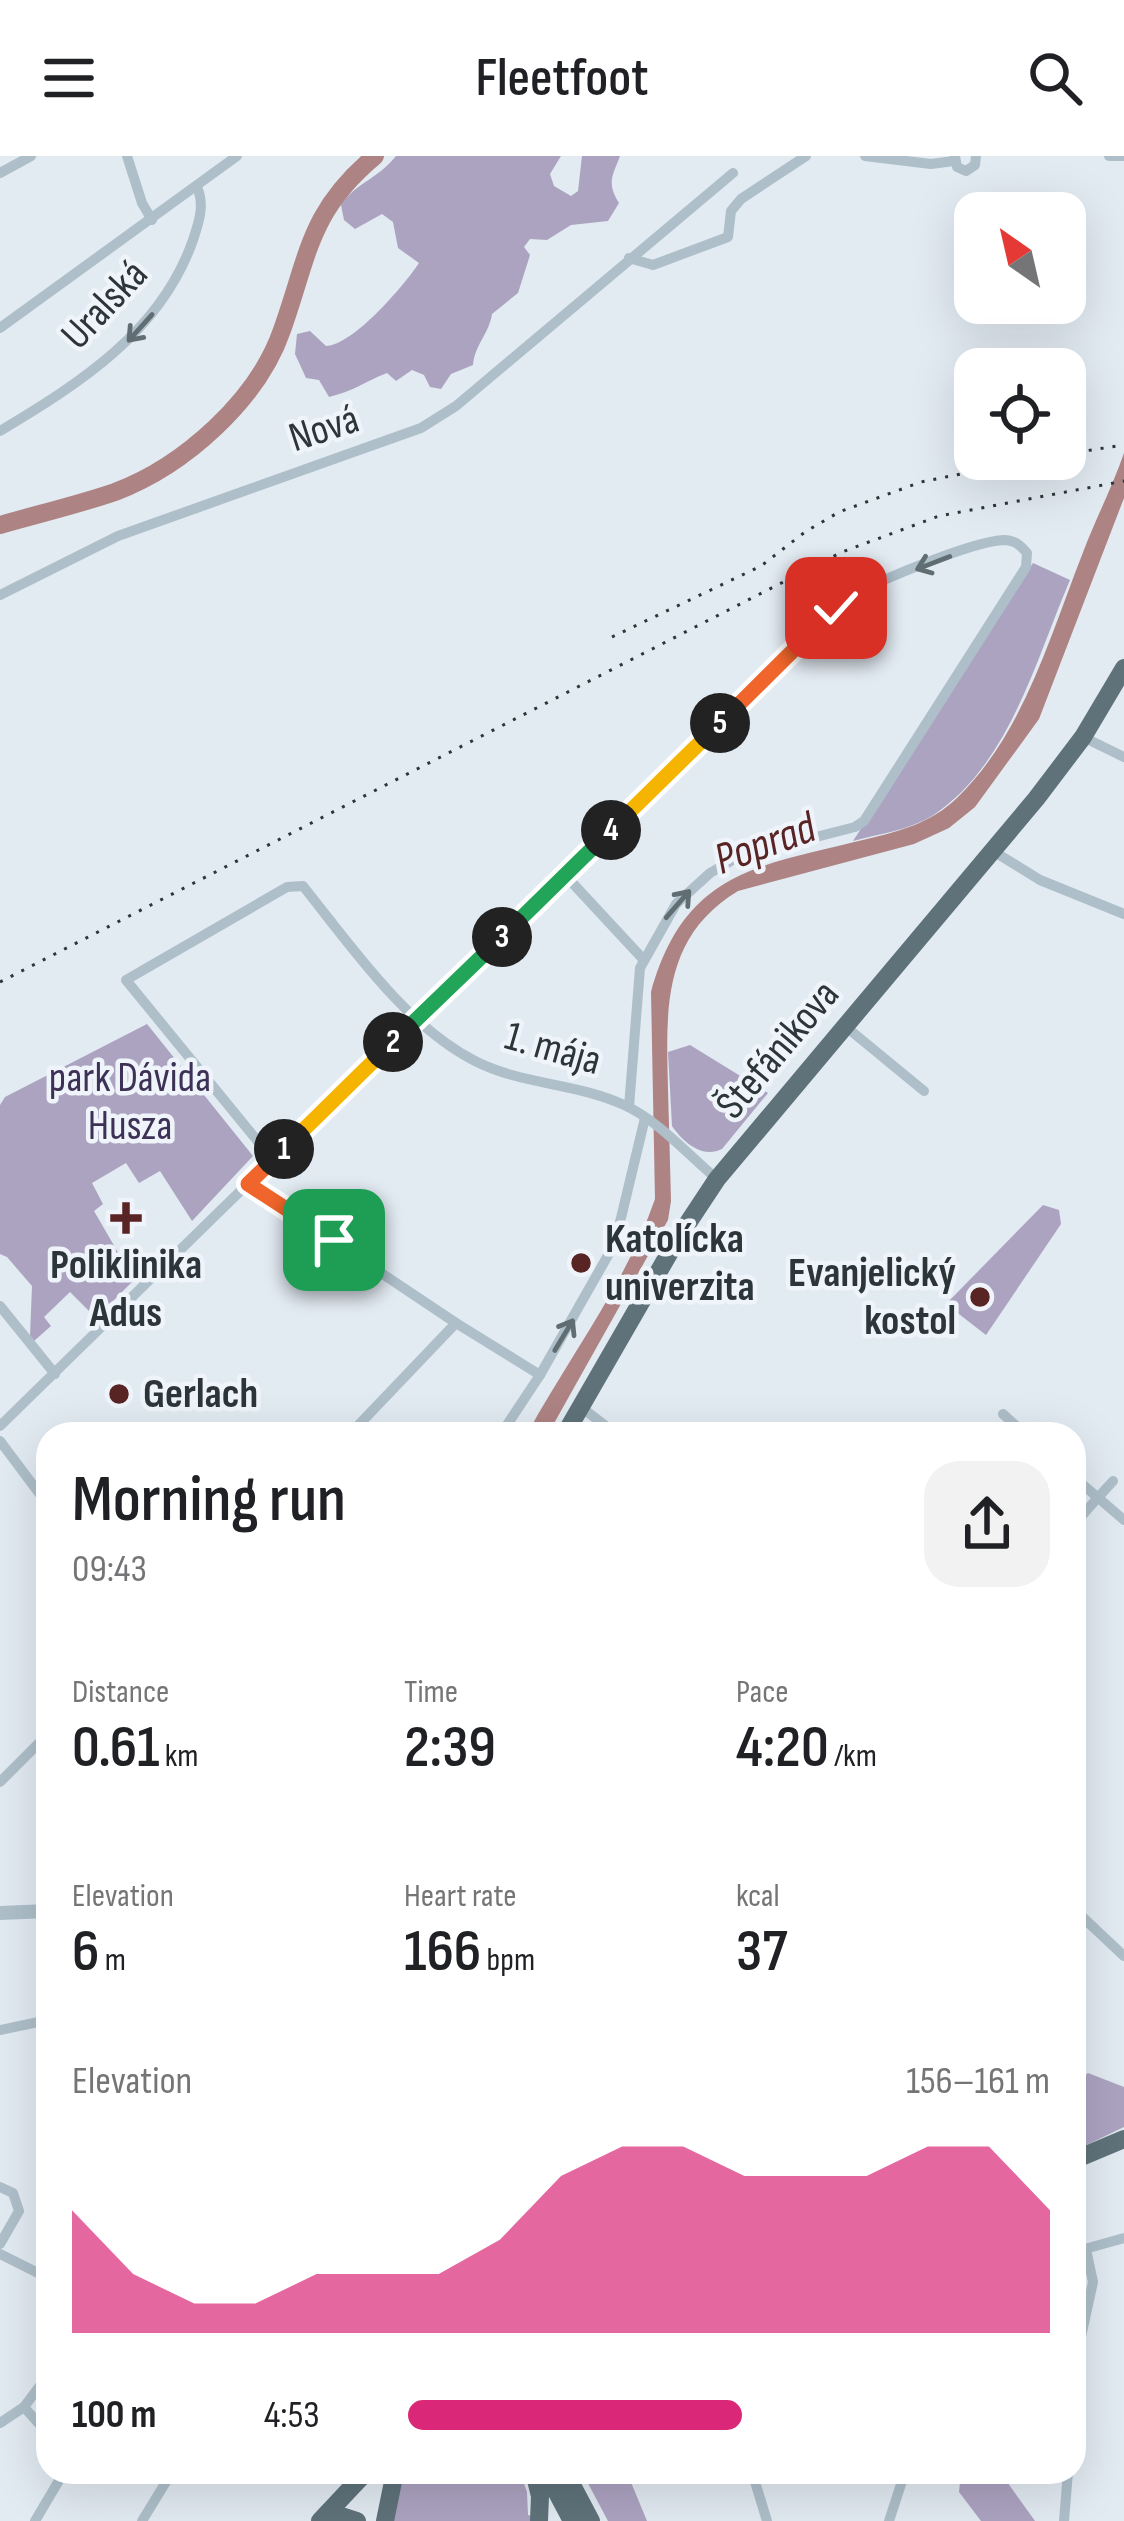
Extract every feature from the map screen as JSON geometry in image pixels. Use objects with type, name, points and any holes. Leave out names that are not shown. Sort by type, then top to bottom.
[{"type":"main road","name":"Štefánikova","points":[[572,1422],[717,1179],[993,851],[1083,737],[1124,668]]},
{"type":"main road","points":[[1086,2155],[1124,2140]]},
{"type":"main road","points":[[326,2518],[356,2484]]},
{"type":"main road","points":[[385,2521],[393,2484]]},
{"type":"main road","points":[[538,2484],[539,2521]]},
{"type":"main road","points":[[552,2484],[572,2521]]},
{"type":"main road","points":[[571,2484],[591,2521]]},
{"type":"main road","points":[[326,2518],[356,2521]]},
{"type":"street","points":[[0,173],[31,156]]},
{"type":"street","points":[[127,156],[152,220]]},
{"type":"street","points":[[0,328],[237,156]]},
{"type":"street","points":[[629,258],[653,265],[728,237],[731,211],[741,199],[806,156]]},
{"type":"street","points":[[865,156],[931,164],[955,158],[966,171],[975,165],[976,156]]},
{"type":"street","points":[[1109,156],[1124,156]]},
{"type":"street","name":"Nová","points":[[0,595],[152,522],[421,428],[455,406],[733,173]]},
{"type":"street","name":"Uralská","points":[[0,430],[84,378],[121,349],[155,311],[178,276],[196,230],[202,204],[197,187]]},
{"type":"street","points":[[0,1426],[847,599],[1000,541],[1022,547],[1028,557],[1026,567],[864,821],[755,850],[710,873],[667,915],[643,959],[629,1107]]},
{"type":"street","points":[[1083,737],[1124,757]]},
{"type":"street","points":[[993,851],[1011,866],[1048,884],[1124,914]]},
{"type":"street","points":[[565,875],[643,959]]},
{"type":"street","name":"1. mája","points":[[273,1160],[126,980],[287,887],[303,886],[416,1020],[437,1038],[484,1066],[629,1107],[717,1179]]},
{"type":"street","points":[[845,1026],[924,1091]]},
{"type":"street","points":[[509,1422],[615,1243],[649,1122]]},
{"type":"street","points":[[248,1184],[540,1375]]},
{"type":"street","points":[[0,1306],[55,1374]]},
{"type":"street","points":[[361,1422],[455,1323]]},
{"type":"street","points":[[580,1407],[600,1422]]},
{"type":"street","points":[[1003,1414],[1012,1422]]},
{"type":"street","points":[[0,1441],[36,1488]]},
{"type":"street","points":[[1086,1511],[1124,1469]]},
{"type":"street","points":[[1086,1487],[1124,1520]]},
{"type":"street","points":[[0,1782],[36,1746]]},
{"type":"street","points":[[3,1912],[36,1911]]},
{"type":"street","points":[[1086,1920],[1124,1956]]},
{"type":"street","points":[[0,2030],[36,2022]]},
{"type":"street","points":[[0,2187],[13,2193],[19,2211],[0,2244]]},
{"type":"street","points":[[1086,2248],[1124,2238]]},
{"type":"street","points":[[0,2254],[36,2272]]},
{"type":"street","points":[[1086,2264],[1094,2282],[1086,2318]]},
{"type":"street","points":[[0,2422],[23,2407],[36,2390]]},
{"type":"street","points":[[23,2407],[36,2421]]},
{"type":"street","points":[[35,2521],[57,2484]]},
{"type":"street","points":[[142,2521],[165,2484]]},
{"type":"street","points":[[756,2484],[767,2521]]},
{"type":"street","points":[[890,2521],[897,2484]]},
{"type":"street","points":[[1064,2521],[1067,2484]]},
{"type":"green space","points":[[396,156],[561,156],[550,174],[554,186],[571,196],[578,191],[582,156],[620,156],[612,184],[619,203],[608,221],[571,225],[547,240],[530,239],[524,247],[530,255],[518,293],[492,314],[473,365],[451,374],[441,389],[430,387],[424,375],[412,370],[396,381],[387,373],[329,397],[319,380],[306,378],[295,354],[297,334],[310,331],[326,346],[350,336],[390,300],[419,263],[398,248],[393,222],[382,214],[355,229],[344,220],[341,205],[346,198]]},
{"type":"green space","points":[[1033,563],[1070,580],[1001,740],[959,795],[932,816],[853,841]]},
{"type":"green space","name":"park Dávida Husza","points":[[147,1024],[253,1156],[192,1221],[160,1171],[139,1183],[126,1163],[92,1183],[103,1204],[94,1211],[134,1280],[96,1318],[70,1292],[44,1317],[51,1326],[34,1341],[30,1336],[32,1286],[0,1254],[0,1105],[5,1097]]},
{"type":"green space","points":[[690,1045],[768,1093],[715,1152],[694,1147],[672,1126],[668,1052]]},
{"type":"green space","points":[[1043,1205],[1059,1210],[1061,1224],[986,1335],[946,1304]]},
{"type":"green space","points":[[1086,2074],[1124,2087],[1124,2127],[1086,2145]]},
{"type":"green space","points":[[398,2484],[524,2484],[528,2515],[537,2517],[536,2521],[390,2521]]},
{"type":"green space","points":[[588,2484],[632,2484],[647,2521],[608,2521]]},
{"type":"green space","points":[[960,2484],[1009,2484],[1035,2521],[981,2521],[959,2492]]},
{"type":"shaded area","points":[[1124,453],[1124,498],[1039,719],[975,807],[949,828],[914,844],[738,891],[695,930],[682,953],[669,1004],[668,1220],[555,1422],[534,1422],[613,1290],[655,1199],[651,992],[684,920],[706,897],[760,867],[903,829],[937,814],[957,798],[980,773],[1017,715]]},
{"type":"waterway","points":[[0,525],[115,492],[167,466],[215,428],[271,356],[324,215],[375,156]]},
{"type":"railway","points":[[1086,451],[1124,445]]},
{"type":"railway","points":[[612,637],[761,566],[839,512],[921,482],[954,475]]},
{"type":"railway","points":[[0,982],[842,552],[939,516],[1124,481]]},
{"type":"place","name":"Poliklinika Adus","points":[[126,1218]]},
{"type":"place","name":"Katolícka univerzita","points":[[581,1263]]},
{"type":"place","name":"Evanjelický kostol","points":[[980,1297]]},
{"type":"place","name":"Gerlach","points":[[119,1394]]},
{"type":"route","points":[[334,1240],[248,1184],[836,608]]},
{"type":"water label","name":"Poprad","points":[[765,844]]}]
